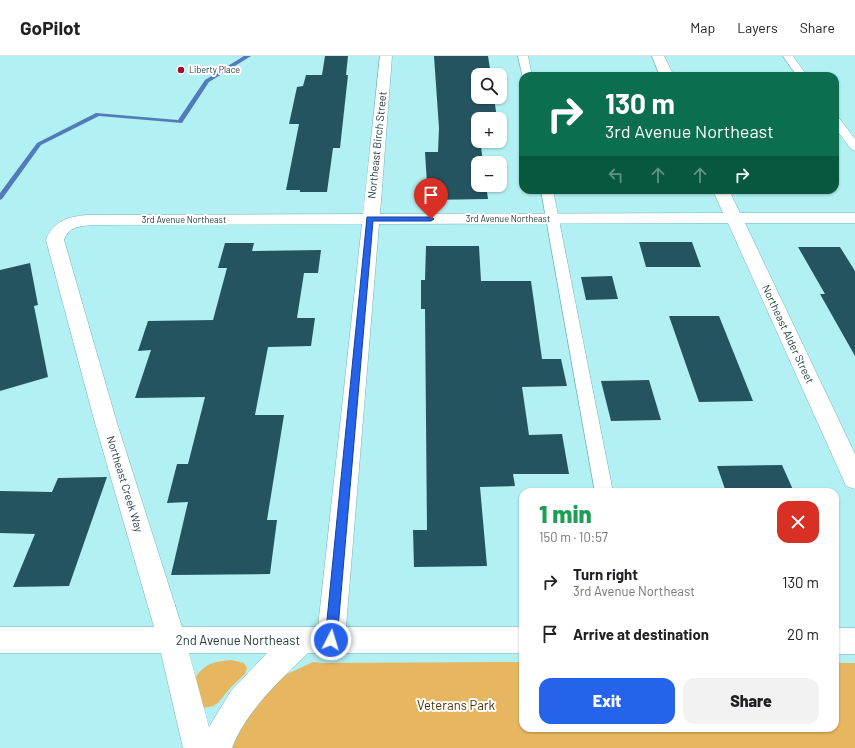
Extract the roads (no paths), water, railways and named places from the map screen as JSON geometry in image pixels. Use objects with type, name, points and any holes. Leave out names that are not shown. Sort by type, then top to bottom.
[{"type":"street","name":"Northeast Birch Street","points":[[331,640],[386,56]]},
{"type":"street","points":[[658,56],[665,72]]},
{"type":"street","name":"Northeast Alder Street","points":[[723,194],[855,479]]},
{"type":"street","name":"3rd Avenue Northeast","points":[[66,225],[77,221],[92,220],[855,218]]},
{"type":"street","name":"Northeast Creek Way","points":[[66,225],[57,232],[55,240],[106,423],[172,641],[199,748]]},
{"type":"street","name":"2nd Avenue Northeast","points":[[0,640],[519,640]]},
{"type":"street","points":[[216,748],[228,722],[242,699],[256,683],[302,640]]},
{"type":"street","points":[[839,641],[855,641]]},
{"type":"lane","points":[[523,56],[526,72]]},
{"type":"lane","points":[[788,56],[799,72]]},
{"type":"lane","points":[[839,125],[855,147]]},
{"type":"lane","points":[[548,194],[603,488]]},
{"type":"waterway","points":[[0,198],[39,144],[98,114],[180,122],[207,81],[248,56]]},
{"type":"place","name":"Liberty Place","points":[[181,70]]},
{"type":"park label","name":"Veterans Park","points":[[456,705]]}]
